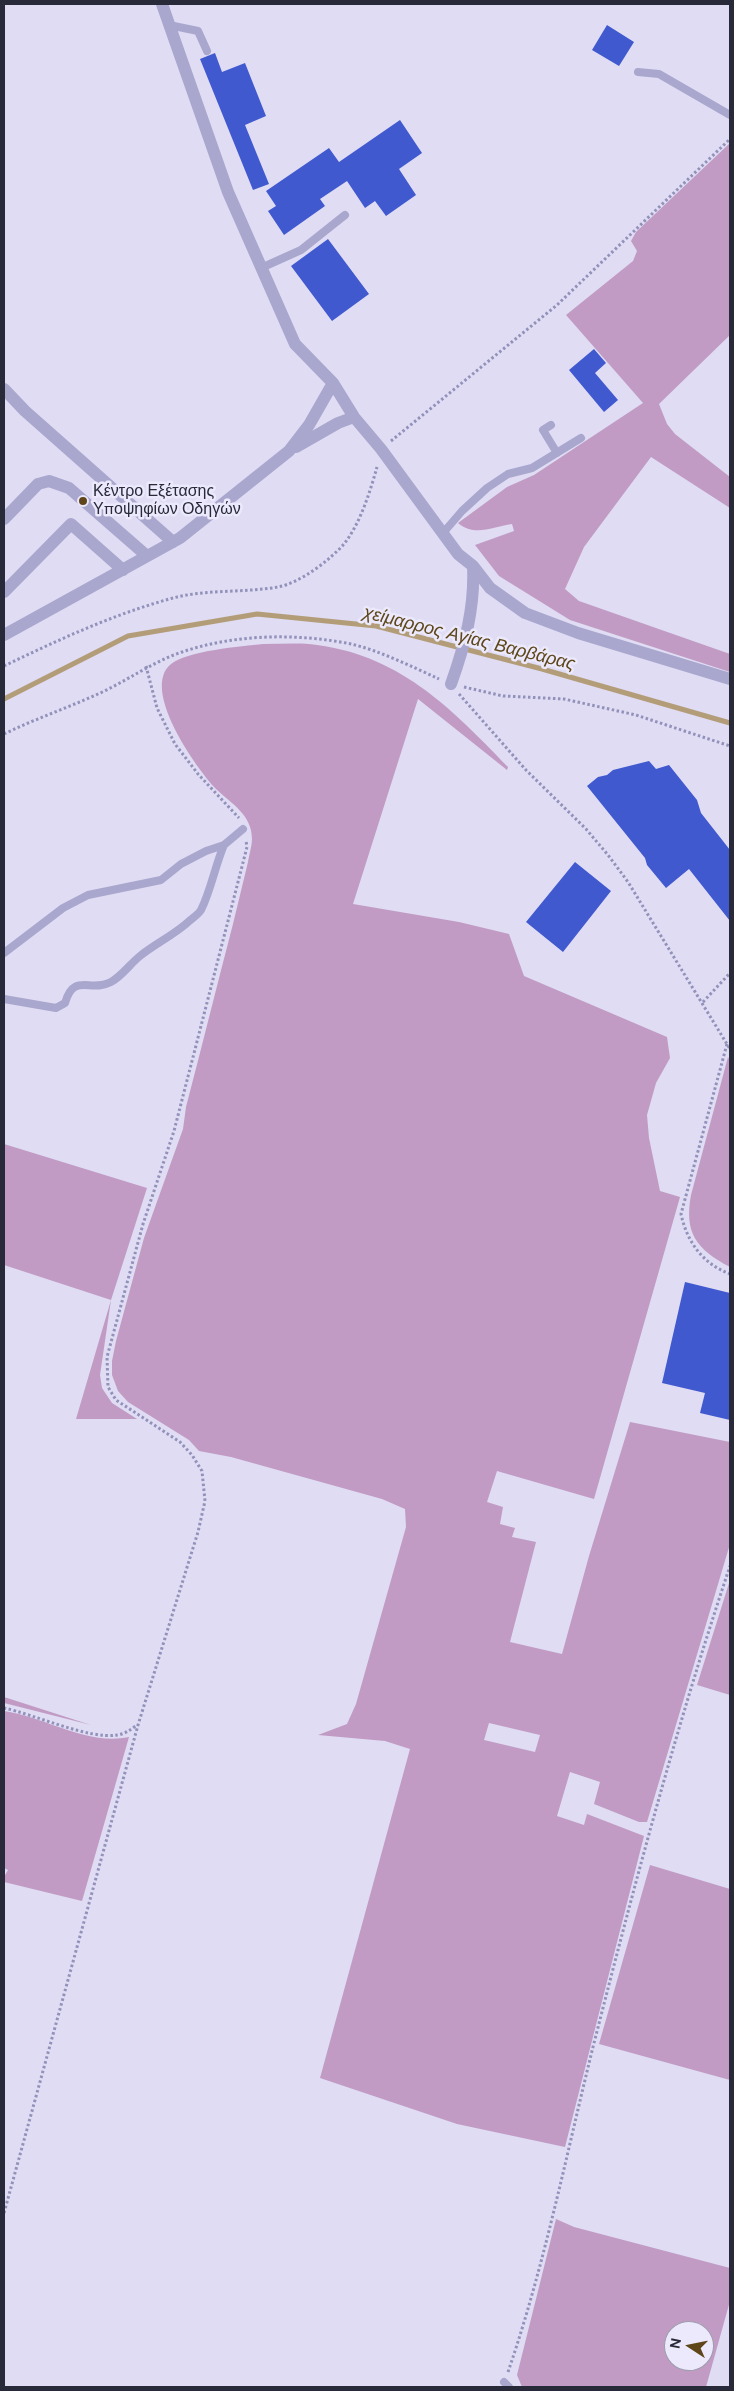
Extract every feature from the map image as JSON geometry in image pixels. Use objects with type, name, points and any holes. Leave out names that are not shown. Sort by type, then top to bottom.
[{"type":"street","points":[[162,4],[228,192],[294,344],[333,383],[354,417],[381,449],[458,554],[473,566],[490,588],[525,613],[578,633],[730,679]]},
{"type":"street","points":[[289,451],[309,425],[333,383]]},
{"type":"street","points":[[4,388],[25,411],[173,542]]},
{"type":"street","points":[[4,635],[173,542],[289,451],[338,423],[354,417]]},
{"type":"street","points":[[4,519],[38,484],[49,481],[69,488],[147,556]]},
{"type":"street","points":[[4,592],[71,524],[123,570]]},
{"type":"street","points":[[451,684],[470,620],[474,592],[473,566]]},
{"type":"lane","points":[[169,25],[198,31],[207,51]]},
{"type":"lane","points":[[638,72],[659,74],[730,115]]},
{"type":"lane","points":[[261,268],[301,250],[346,215]]},
{"type":"lane","points":[[551,425],[543,430],[557,453]]},
{"type":"lane","points":[[443,533],[462,511],[487,488],[508,474],[532,468],[581,438]]},
{"type":"lane","points":[[4,953],[48,919],[88,896],[161,880],[181,864],[206,851],[224,845],[244,829]]},
{"type":"lane","points":[[4,999],[56,1008],[65,1003],[68,994],[75,986],[87,984],[97,986],[111,982],[141,955],[173,936],[200,912],[224,845]]},
{"type":"path","points":[[4,666],[91,626],[174,598],[210,592],[279,587],[295,581],[313,570],[344,544],[359,517],[381,449],[557,304],[730,139]]},
{"type":"path","points":[[4,734],[99,694],[146,666],[183,652],[216,643],[253,637],[297,638],[352,645],[451,684],[503,696],[564,699],[636,715],[730,746]]},
{"type":"path","points":[[4,2213],[138,1725],[198,1532],[205,1501],[202,1471],[192,1454],[180,1442],[116,1400],[108,1387],[107,1357],[143,1224],[174,1131],[247,847],[244,829],[238,817],[220,799],[175,744],[157,708],[146,666]]},
{"type":"path","points":[[451,684],[519,763],[586,828],[608,855],[628,882],[730,1048]]},
{"type":"path","points":[[703,1002],[730,973]]},
{"type":"path","points":[[726,1044],[681,1214],[685,1233],[698,1252],[717,1269],[730,1274]]},
{"type":"path","points":[[507,2385],[575,2127],[593,2048],[681,1719],[730,1566]]},
{"type":"path","points":[[4,1708],[68,1728],[102,1735],[114,1736],[127,1732],[138,1725]]},
{"type":"shaded area","points":[[730,143],[730,335],[659,404],[667,424],[675,434],[730,477],[730,508],[651,457],[584,547],[565,589],[579,601],[730,654],[730,672],[570,620],[499,576],[475,545],[514,531],[512,524],[477,530],[464,527],[458,523],[507,487],[534,475],[643,403],[566,315],[633,261],[637,251],[631,241],[636,232]]},
{"type":"shaded area","points":[[263,644],[309,644],[341,649],[396,671],[420,686],[443,704],[508,767],[507,770],[418,699],[353,904],[459,922],[509,934],[524,976],[667,1037],[670,1058],[656,1083],[647,1115],[649,1138],[660,1191],[680,1197],[594,1499],[497,1471],[487,1502],[503,1507],[500,1524],[515,1528],[512,1537],[536,1542],[510,1642],[562,1654],[589,1556],[630,1422],[730,1442],[730,1544],[647,1822],[639,1822],[594,1804],[600,1782],[570,1772],[557,1816],[584,1825],[587,1814],[644,1836],[565,2147],[457,2124],[320,2078],[410,1749],[385,1741],[318,1735],[347,1724],[356,1704],[406,1527],[405,1509],[382,1499],[231,1457],[199,1451],[189,1440],[128,1402],[118,1391],[112,1375],[112,1361],[116,1341],[144,1238],[183,1129],[186,1107],[252,842],[249,823],[245,817],[207,779],[174,728],[166,709],[162,691],[163,676],[171,664],[179,659],[202,652]],"holes":[[[489,1723],[540,1735],[535,1752],[484,1740]]]},
{"type":"shaded area","points":[[728,1057],[730,1061],[730,1267],[709,1254],[701,1246],[691,1230],[689,1220],[691,1195]]},
{"type":"shaded area","points":[[4,1144],[147,1188],[111,1300],[4,1265]]},
{"type":"shaded area","points":[[111,1300],[100,1375],[102,1388],[112,1403],[137,1419],[76,1419]]},
{"type":"shaded area","points":[[730,1580],[730,1695],[697,1685]]},
{"type":"shaded area","points":[[4,1697],[91,1725],[4,1703]]},
{"type":"shaded area","points":[[4,1711],[20,1714],[97,1738],[129,1737],[82,1901],[4,1882],[4,1877],[8,1870],[4,1868]]},
{"type":"shaded area","points":[[650,1865],[730,1889],[730,2080],[599,2044]]},
{"type":"shaded area","points":[[556,2219],[574,2227],[730,2268],[730,2301],[714,2358],[714,2321],[664,2321],[664,2371],[710,2371],[706,2387],[522,2387],[517,2375]]},
{"type":"building","points":[[607,25],[634,42],[619,66],[592,50]]},
{"type":"building","points":[[215,53],[222,72],[245,63],[266,116],[245,125],[269,184],[253,190],[200,59]]},
{"type":"building","points":[[400,120],[422,153],[399,169],[416,195],[386,216],[375,201],[365,208],[347,181],[320,199],[325,206],[284,235],[268,211],[276,206],[266,191],[329,148],[339,162]]},
{"type":"building","points":[[328,239],[369,294],[332,321],[291,266]]},
{"type":"building","points":[[594,349],[606,363],[595,373],[618,400],[604,412],[569,370]]},
{"type":"building","points":[[649,761],[656,769],[669,765],[697,800],[701,813],[730,850],[730,921],[689,869],[666,888],[647,865],[645,858],[587,786],[598,777],[607,775],[613,770]]},
{"type":"building","points":[[575,862],[611,891],[563,952],[526,922]]},
{"type":"building","points":[[685,1282],[730,1293],[730,1420],[700,1413],[705,1393],[662,1383]]},
{"type":"waterway","name":"χείμαρρος Αγίας Βαρβάρας","points":[[4,699],[128,636],[257,614],[376,626],[542,669],[730,723]]},
{"type":"place","name":"Κέντρο Εξέτασης Υποψηφίων Οδηγών","points":[[83,501]]}]
